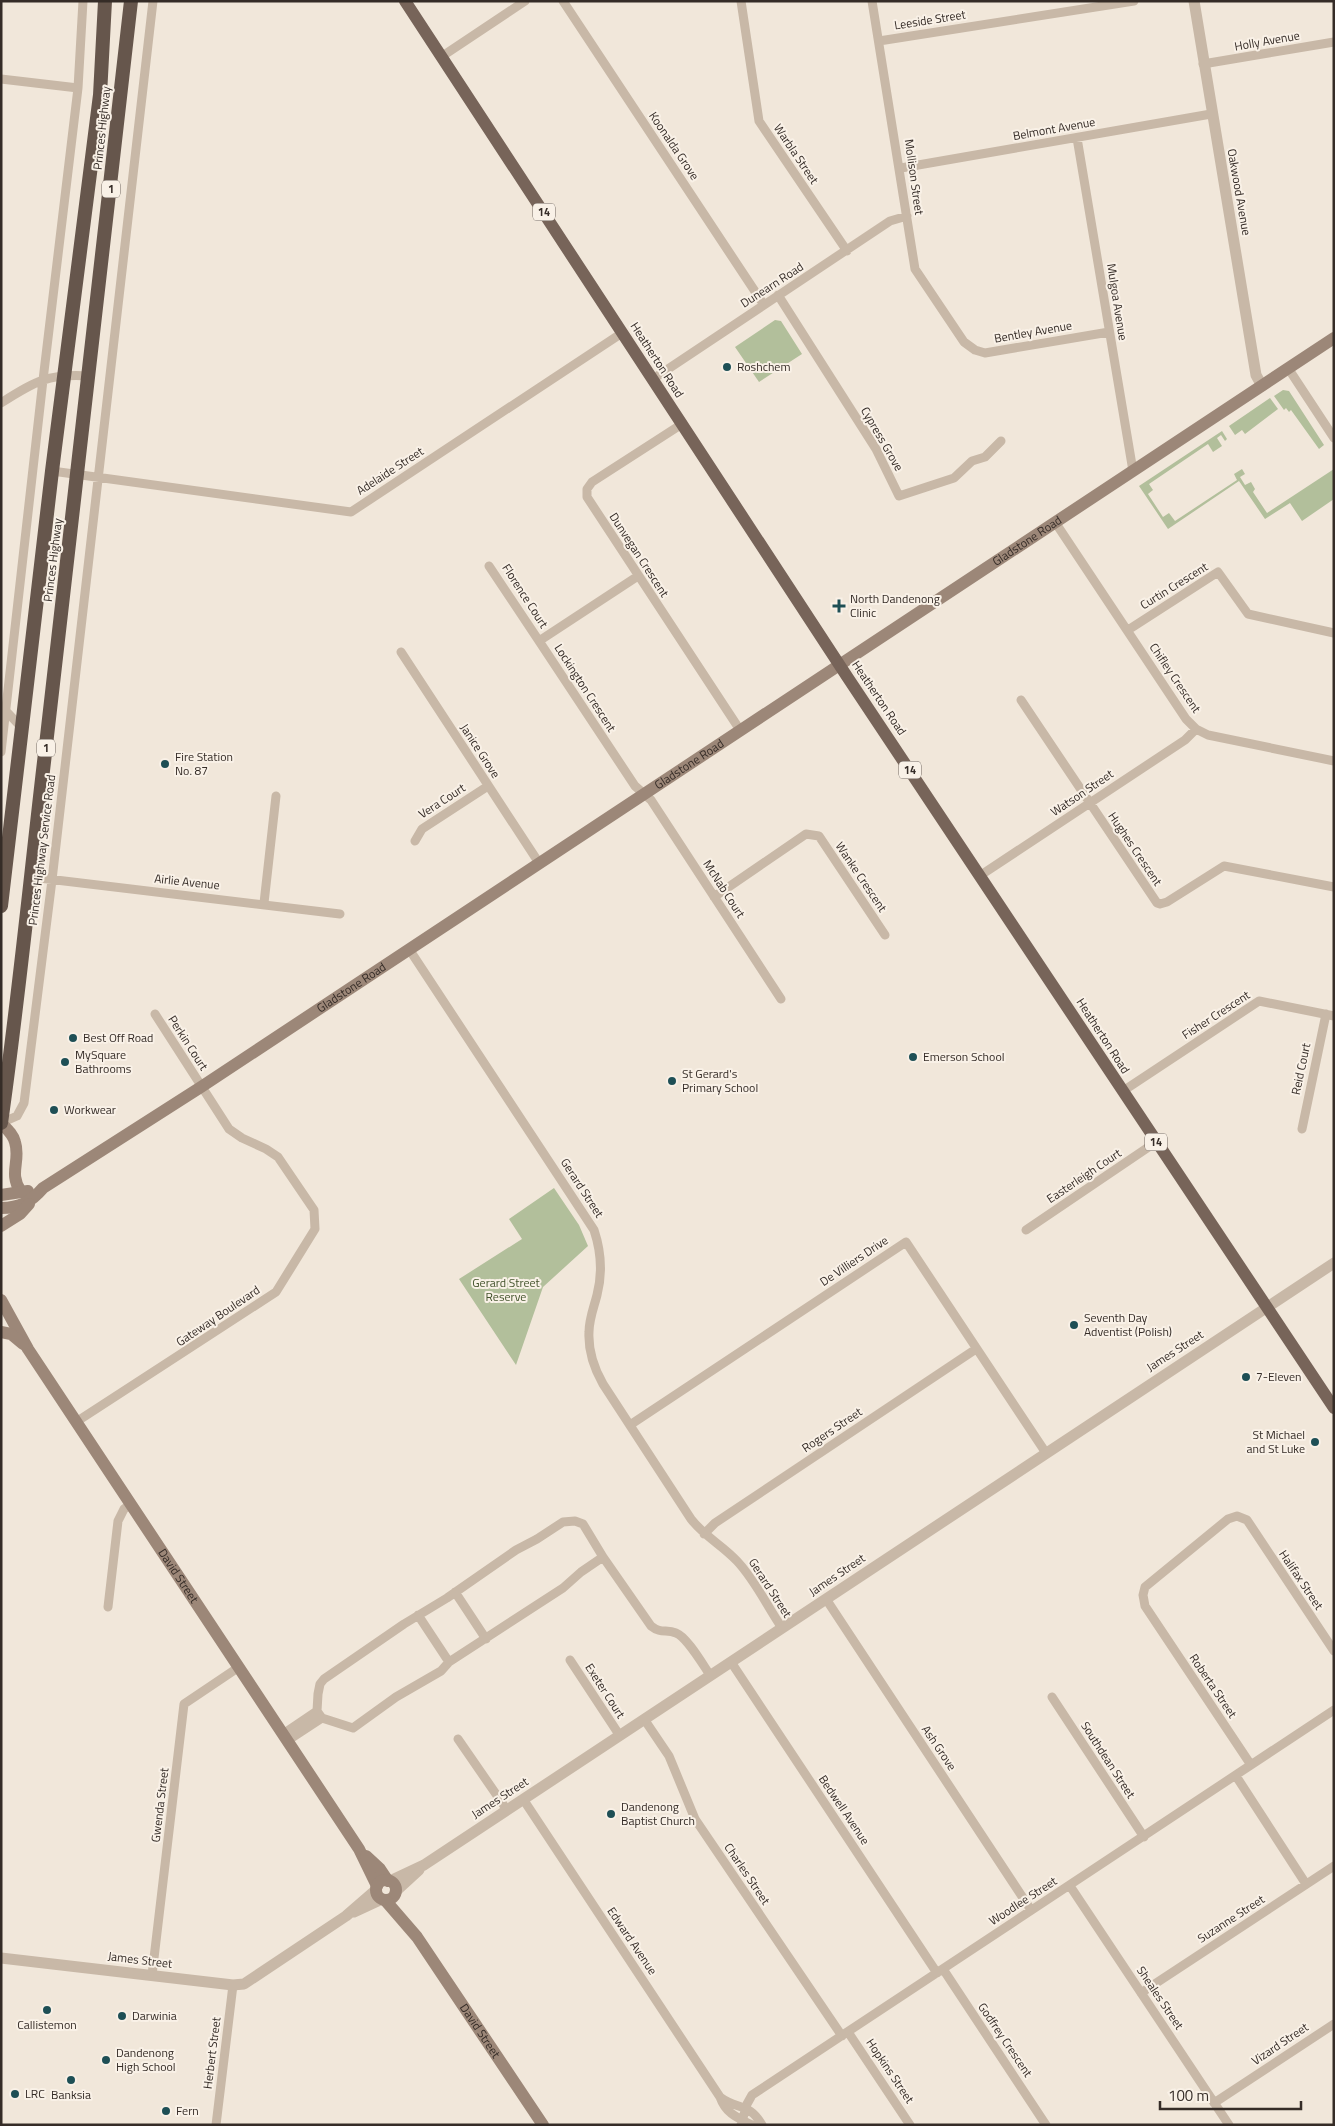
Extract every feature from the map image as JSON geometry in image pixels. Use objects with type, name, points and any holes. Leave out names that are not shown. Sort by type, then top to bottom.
[{"type":"highway","name":"Princes Highway","points":[[1,906],[6,815],[22,728],[52,471],[100,95],[105,1]]},
{"type":"highway","name":"Princes Highway","points":[[1,1123],[15,1029],[132,1]]},
{"type":"main road","name":"Heatherton Road","points":[[405,1],[839,664],[1334,1408]]},
{"type":"main road","name":"Gladstone Road","points":[[1,1226],[20,1214],[43,1188],[201,1086],[1334,338]]},
{"type":"main road","points":[[1,1123],[11,1133],[15,1142],[17,1152],[14,1177],[21,1192]]},
{"type":"main road","name":"Gladstone Road","points":[[1,1195],[43,1188]]},
{"type":"main road","points":[[1,1208],[20,1206],[34,1199]]},
{"type":"main road","name":"David Street","points":[[1,1300],[28,1349],[543,2125]]},
{"type":"main road","points":[[1,1332],[12,1335],[28,1349]]},
{"type":"street","points":[[1,752],[78,88],[82,1]]},
{"type":"street","points":[[441,57],[525,1]]},
{"type":"street","name":"Koonalda Grove","points":[[563,1],[764,305]]},
{"type":"street","name":"Warbla Street","points":[[741,1],[759,121],[847,251]]},
{"type":"street","name":"Mollison Street","points":[[872,1],[901,168],[915,269],[964,342]]},
{"type":"street","name":"Leeside Street","points":[[879,41],[1134,1]]},
{"type":"street","name":"Oakwood Avenue","points":[[1194,1],[1211,114],[1256,375],[1262,386]]},
{"type":"street","points":[[96,478],[152,5]]},
{"type":"street","name":"Holly Avenue","points":[[1203,64],[1334,42]]},
{"type":"street","points":[[1,78],[78,88]]},
{"type":"street","name":"Belmont Avenue","points":[[901,168],[1211,114]]},
{"type":"street","name":"Mulgoa Avenue","points":[[1077,138],[1133,471]]},
{"type":"street","name":"Dunearn Road","points":[[653,379],[890,221],[907,216]]},
{"type":"street","name":"Cypress Grove","points":[[778,295],[876,448],[899,496],[954,478],[972,461],[985,457],[1001,441]]},
{"type":"street","name":"Bentley Avenue","points":[[964,342],[975,350],[985,353],[1109,332]]},
{"type":"street","name":"Adelaide Street","points":[[52,471],[351,512],[622,333]]},
{"type":"street","points":[[1288,368],[1334,438]]},
{"type":"street","points":[[1,403],[32,384],[43,380],[65,374],[90,376]]},
{"type":"street","name":"Dunvegan Crescent","points":[[682,424],[592,482],[587,489],[588,500],[740,730]]},
{"type":"street","name":"Princes Highway Service Road","points":[[1,1123],[17,1116],[24,1103],[52,880],[96,478]]},
{"type":"street","name":"Chifley Crescent","points":[[1055,522],[1186,719],[1196,729],[1208,735],[1334,761]]},
{"type":"street","name":"Florence Court","points":[[489,566],[539,641]]},
{"type":"street","name":"Curtin Crescent","points":[[1128,630],[1218,572],[1248,614],[1334,633]]},
{"type":"street","name":"Lockington Crescent","points":[[638,576],[539,641],[635,786],[644,794]]},
{"type":"street","name":"Janice Grove","points":[[401,652],[539,863]]},
{"type":"street","name":"Hughes Crescent","points":[[1021,700],[1154,900],[1160,904],[1167,902],[1224,866],[1334,888]]},
{"type":"street","points":[[6,711],[22,728]]},
{"type":"street","name":"Watson Street","points":[[981,875],[1185,740],[1196,729]]},
{"type":"street","name":"Vera Court","points":[[415,842],[422,829],[488,786]]},
{"type":"street","name":"McNab Court","points":[[644,794],[651,800],[781,999]]},
{"type":"street","points":[[264,903],[276,796]]},
{"type":"street","name":"Wanke Crescent","points":[[714,897],[806,834],[819,836],[885,935]]},
{"type":"street","name":"Airlie Avenue","points":[[31,877],[264,903],[340,914]]},
{"type":"street","name":"Gerard Street","points":[[409,949],[594,1230],[600,1252],[601,1269],[600,1284],[589,1326],[591,1352],[602,1384],[691,1519],[704,1534],[730,1554],[740,1565],[782,1628]]},
{"type":"street","name":"Fisher Crescent","points":[[1123,1091],[1259,1001],[1330,1015]]},
{"type":"street","name":"Perkin Court","points":[[155,1014],[201,1086]]},
{"type":"street","name":"Reid Court","points":[[1302,1129],[1330,1015]]},
{"type":"street","name":"Gateway Boulevard","points":[[76,1422],[276,1292],[315,1229],[314,1210],[278,1157],[229,1129],[201,1086]]},
{"type":"street","name":"Easterleigh Court","points":[[1026,1230],[1156,1142]]},
{"type":"street","name":"De Villiers Drive","points":[[630,1425],[906,1242],[1046,1453]]},
{"type":"street","name":"James Street","points":[[1,1958],[233,1985],[244,1984],[1334,1262]]},
{"type":"street","name":"Rogers Street","points":[[704,1534],[715,1523],[976,1349]]},
{"type":"street","points":[[108,1607],[118,1521],[124,1509],[130,1504]]},
{"type":"street","name":"Halifax Street","points":[[1155,1620],[1145,1606],[1143,1595],[1145,1587],[1228,1519],[1236,1516],[1247,1520],[1334,1651]]},
{"type":"street","points":[[320,1715],[318,1694],[322,1681],[516,1550],[568,1521],[583,1524],[603,1558],[651,1626],[661,1632],[677,1633],[682,1636],[710,1675]]},
{"type":"street","points":[[320,1715],[354,1728],[396,1697],[441,1671],[449,1662],[563,1588],[581,1572],[603,1558]]},
{"type":"street","points":[[455,1592],[486,1639]]},
{"type":"street","name":"Ash Grove","points":[[826,1599],[1031,1910]]},
{"type":"street","points":[[418,1616],[449,1662]]},
{"type":"street","name":"Roberta Street","points":[[1155,1620],[1251,1765]]},
{"type":"street","name":"Exeter Court","points":[[570,1660],[620,1736]]},
{"type":"street","name":"Bedwell Avenue","points":[[730,1662],[940,1971]]},
{"type":"street","name":"Gwenda Street","points":[[152,1975],[184,1704],[239,1667]]},
{"type":"street","name":"Southdean Street","points":[[1052,1697],[1144,1836]]},
{"type":"street","name":"Woodlee Street","points":[[741,2122],[752,2096],[1334,1710]]},
{"type":"street","points":[[285,1738],[320,1715]]},
{"type":"street","name":"Charles Street","points":[[644,1719],[668,1756],[695,1818],[845,2034]]},
{"type":"street","points":[[458,1739],[507,1810]]},
{"type":"street","points":[[1236,1776],[1306,1884]]},
{"type":"street","name":"Edward Avenue","points":[[523,1799],[720,2097],[723,2105],[741,2122],[752,2125]]},
{"type":"street","name":"Suzanne Street","points":[[1141,1993],[1334,1866]]},
{"type":"street","name":"Sheales Street","points":[[1070,1886],[1229,2125]]},
{"type":"street","name":"Godfrey Crescent","points":[[940,1971],[1046,2125]]},
{"type":"street","name":"Herbert Street","points":[[216,2125],[233,1985]]},
{"type":"street","name":"Vizard Street","points":[[1214,2103],[1334,2024]]},
{"type":"street","name":"Hopkins Street","points":[[845,2034],[910,2125]]},
{"type":"street","points":[[720,2097],[726,2101],[746,2107],[756,2115],[762,2125]]},
{"type":"green space","points":[[775,320],[781,321],[802,354],[759,382],[735,347]]},
{"type":"green space","points":[[1283,390],[1289,391],[1324,445],[1319,449],[1291,410],[1289,412],[1286,408],[1284,410],[1274,396]]},
{"type":"green space","points":[[1270,398],[1278,409],[1245,434],[1242,430],[1235,435],[1229,426]]},
{"type":"green space","points":[[1222,431],[1227,439],[1225,441],[1221,435],[1217,438],[1222,446],[1213,452],[1208,444],[1149,484],[1153,490],[1148,494],[1163,517],[1169,513],[1175,521],[1237,480],[1234,474],[1242,469],[1245,474],[1240,477],[1245,485],[1251,482],[1255,489],[1253,492],[1267,513],[1334,469],[1334,499],[1302,521],[1290,503],[1265,519],[1239,481],[1168,529],[1139,486]]},
{"type":"green space","name":"Gerard Street Reserve","points":[[554,1188],[579,1225],[588,1246],[543,1287],[516,1365],[459,1279],[522,1239],[509,1219]]},
{"type":"place","name":"Roshchem","points":[[727,367]]},
{"type":"place","name":"North Dandenong Clinic","points":[[839,606]]},
{"type":"place","name":"Fire Station No. 87","points":[[165,764]]},
{"type":"place","name":"Best Off Road","points":[[73,1038]]},
{"type":"place","name":"Emerson School","points":[[913,1057]]},
{"type":"place","name":"MySquare Bathrooms","points":[[65,1062]]},
{"type":"place","name":"St Gerard's Primary School","points":[[672,1081]]},
{"type":"place","name":"Workwear","points":[[54,1110]]},
{"type":"place","name":"Seventh Day Adventist (Polish)","points":[[1074,1325]]},
{"type":"place","name":"7-Eleven","points":[[1246,1377]]},
{"type":"place","name":"St Michael and St Luke","points":[[1315,1442]]},
{"type":"place","name":"Dandenong Baptist Church","points":[[611,1814]]},
{"type":"place","name":"Callistemon","points":[[47,2010]]},
{"type":"place","name":"Darwinia","points":[[122,2016]]},
{"type":"place","name":"Dandenong High School","points":[[106,2060]]},
{"type":"place","name":"Banksia","points":[[71,2080]]},
{"type":"place","name":"LRC","points":[[15,2094]]},
{"type":"place","name":"Fern","points":[[166,2111]]}]
